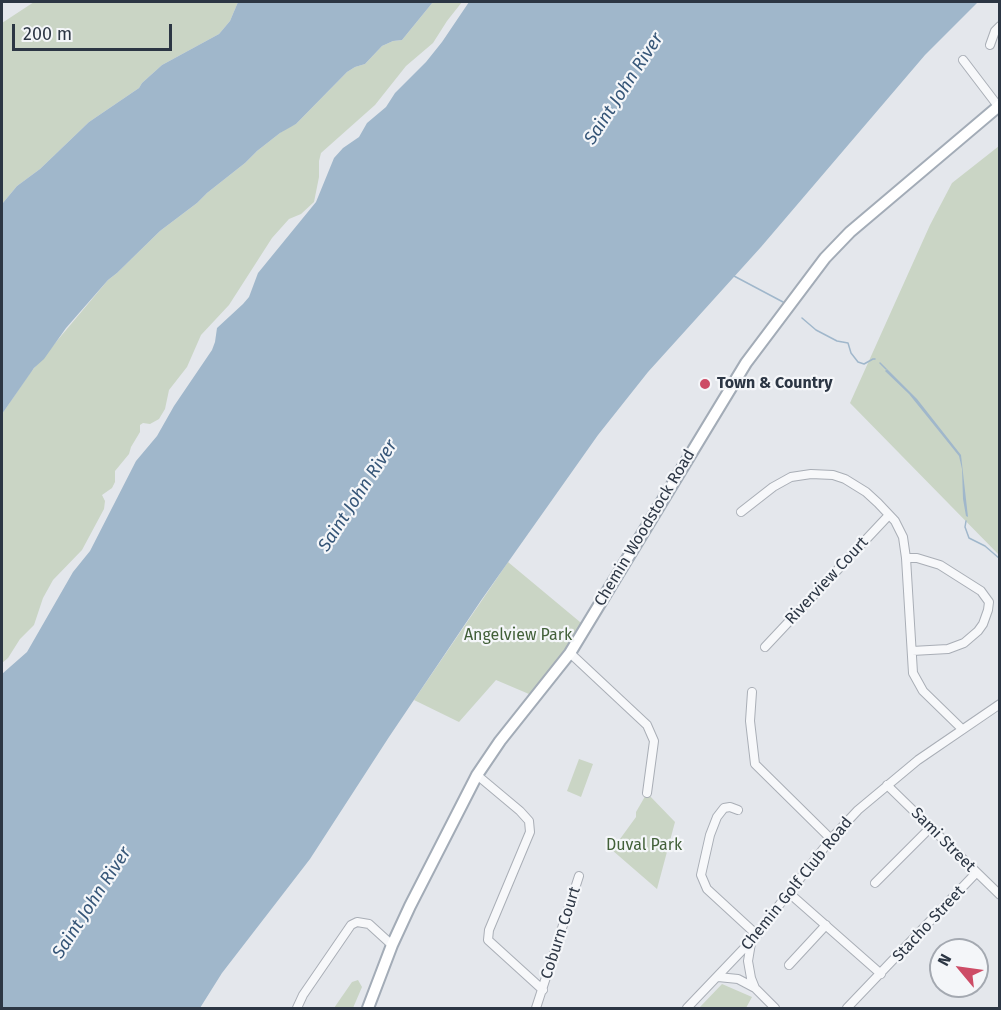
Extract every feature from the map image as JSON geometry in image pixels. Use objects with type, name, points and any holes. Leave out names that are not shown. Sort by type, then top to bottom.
[{"type":"main road","name":"Chemin Woodstock Road","points":[[368,1008],[410,906],[477,776],[500,741],[570,653],[746,363],[825,258],[850,232],[999,105]]},
{"type":"street","points":[[990,45],[999,26]]},
{"type":"street","points":[[963,60],[999,105]]},
{"type":"street","points":[[741,512],[791,477],[811,474],[834,476],[854,483],[866,492],[895,521],[903,537],[913,673],[923,691],[961,728]]},
{"type":"street","name":"Riverview Court","points":[[765,647],[889,515]]},
{"type":"street","points":[[906,558],[917,558],[940,565],[981,591],[988,603],[983,624],[964,643],[948,649],[912,651]]},
{"type":"street","points":[[570,653],[647,725],[654,741],[647,793]]},
{"type":"street","points":[[752,692],[750,721],[755,764],[831,839]]},
{"type":"street","name":"Chemin Golf Club Road","points":[[687,1008],[754,938],[831,839],[858,810],[961,728],[999,704]]},
{"type":"street","points":[[477,776],[520,810],[529,821],[530,832],[489,930],[488,940],[543,990]]},
{"type":"street","name":"Sami Street","points":[[887,785],[999,895]]},
{"type":"street","points":[[738,810],[730,807],[724,808],[717,817],[710,835],[701,875],[707,889],[754,938],[749,970],[755,988]]},
{"type":"street","points":[[875,883],[930,828]]},
{"type":"street","name":"Stacho Street","points":[[847,1008],[976,873]]},
{"type":"street","name":"Coburn Court","points":[[536,1008],[579,876]]},
{"type":"street","points":[[789,893],[881,974]]},
{"type":"street","points":[[297,1008],[303,995],[351,925],[357,922],[369,924],[392,945]]},
{"type":"street","points":[[789,965],[826,925]]},
{"type":"street","points":[[718,977],[738,979],[755,988],[775,1008]]},
{"type":"green space","points":[[34,2],[238,2],[230,21],[219,34],[162,65],[139,88],[89,122],[40,169],[17,186],[2,204],[2,23]]},
{"type":"green space","points":[[433,2],[462,2],[433,43],[406,66],[375,105],[321,153],[314,202],[301,214],[289,219],[272,238],[229,305],[201,335],[187,367],[169,390],[165,409],[159,419],[150,424],[140,425],[140,432],[129,454],[115,471],[115,482],[112,488],[102,495],[105,501],[104,509],[82,550],[53,580],[43,598],[34,625],[2,663],[2,414],[30,373],[108,280],[160,231],[197,203],[257,151],[285,129],[296,124],[347,72],[365,64],[382,46],[402,40]]},
{"type":"green space","points":[[999,146],[999,555],[850,403],[930,225],[952,183]]},
{"type":"green space","name":"Angelview Park","points":[[508,562],[586,627],[536,697],[496,680],[459,722],[414,700]]},
{"type":"green space","points":[[579,759],[593,764],[581,797],[567,791]]},
{"type":"green space","name":"Duval Park","points":[[647,793],[675,822],[657,889],[612,850],[636,817],[636,812]]},
{"type":"green space","points":[[358,980],[362,987],[353,1008],[334,1008],[352,982]]},
{"type":"green space","points":[[722,984],[752,997],[746,1008],[699,1008]]},
{"type":"water","points":[[238,2],[433,2],[402,40],[382,46],[365,64],[347,72],[296,124],[257,151],[197,203],[160,231],[108,280],[66,328],[44,359],[34,368],[2,414],[2,204],[17,186],[40,169],[89,122],[139,88],[162,65],[219,34],[230,21]]},
{"type":"water","name":"Saint John River","points":[[469,2],[978,2],[925,55],[761,247],[648,372],[598,435],[482,599],[310,859],[222,973],[200,1008],[2,1008],[2,674],[27,652],[73,572],[90,551],[136,461],[157,436],[174,406],[212,350],[217,328],[249,297],[258,273],[316,202],[334,158],[343,148],[359,137],[367,123],[386,107],[395,93],[426,62]]},
{"type":"water","points":[[887,369],[917,399],[961,455],[968,517],[963,499],[959,456],[909,394],[885,371]]},
{"type":"waterway","points":[[734,276],[783,302]]},
{"type":"waterway","points":[[802,318],[816,330],[837,341],[848,343],[851,353],[858,362],[864,364],[875,359]]},
{"type":"waterway","points":[[880,363],[886,369]]},
{"type":"waterway","points":[[966,521],[965,527],[969,538],[985,546],[1000,559]]},
{"type":"place","name":"Town & Country","points":[[705,384]]}]
